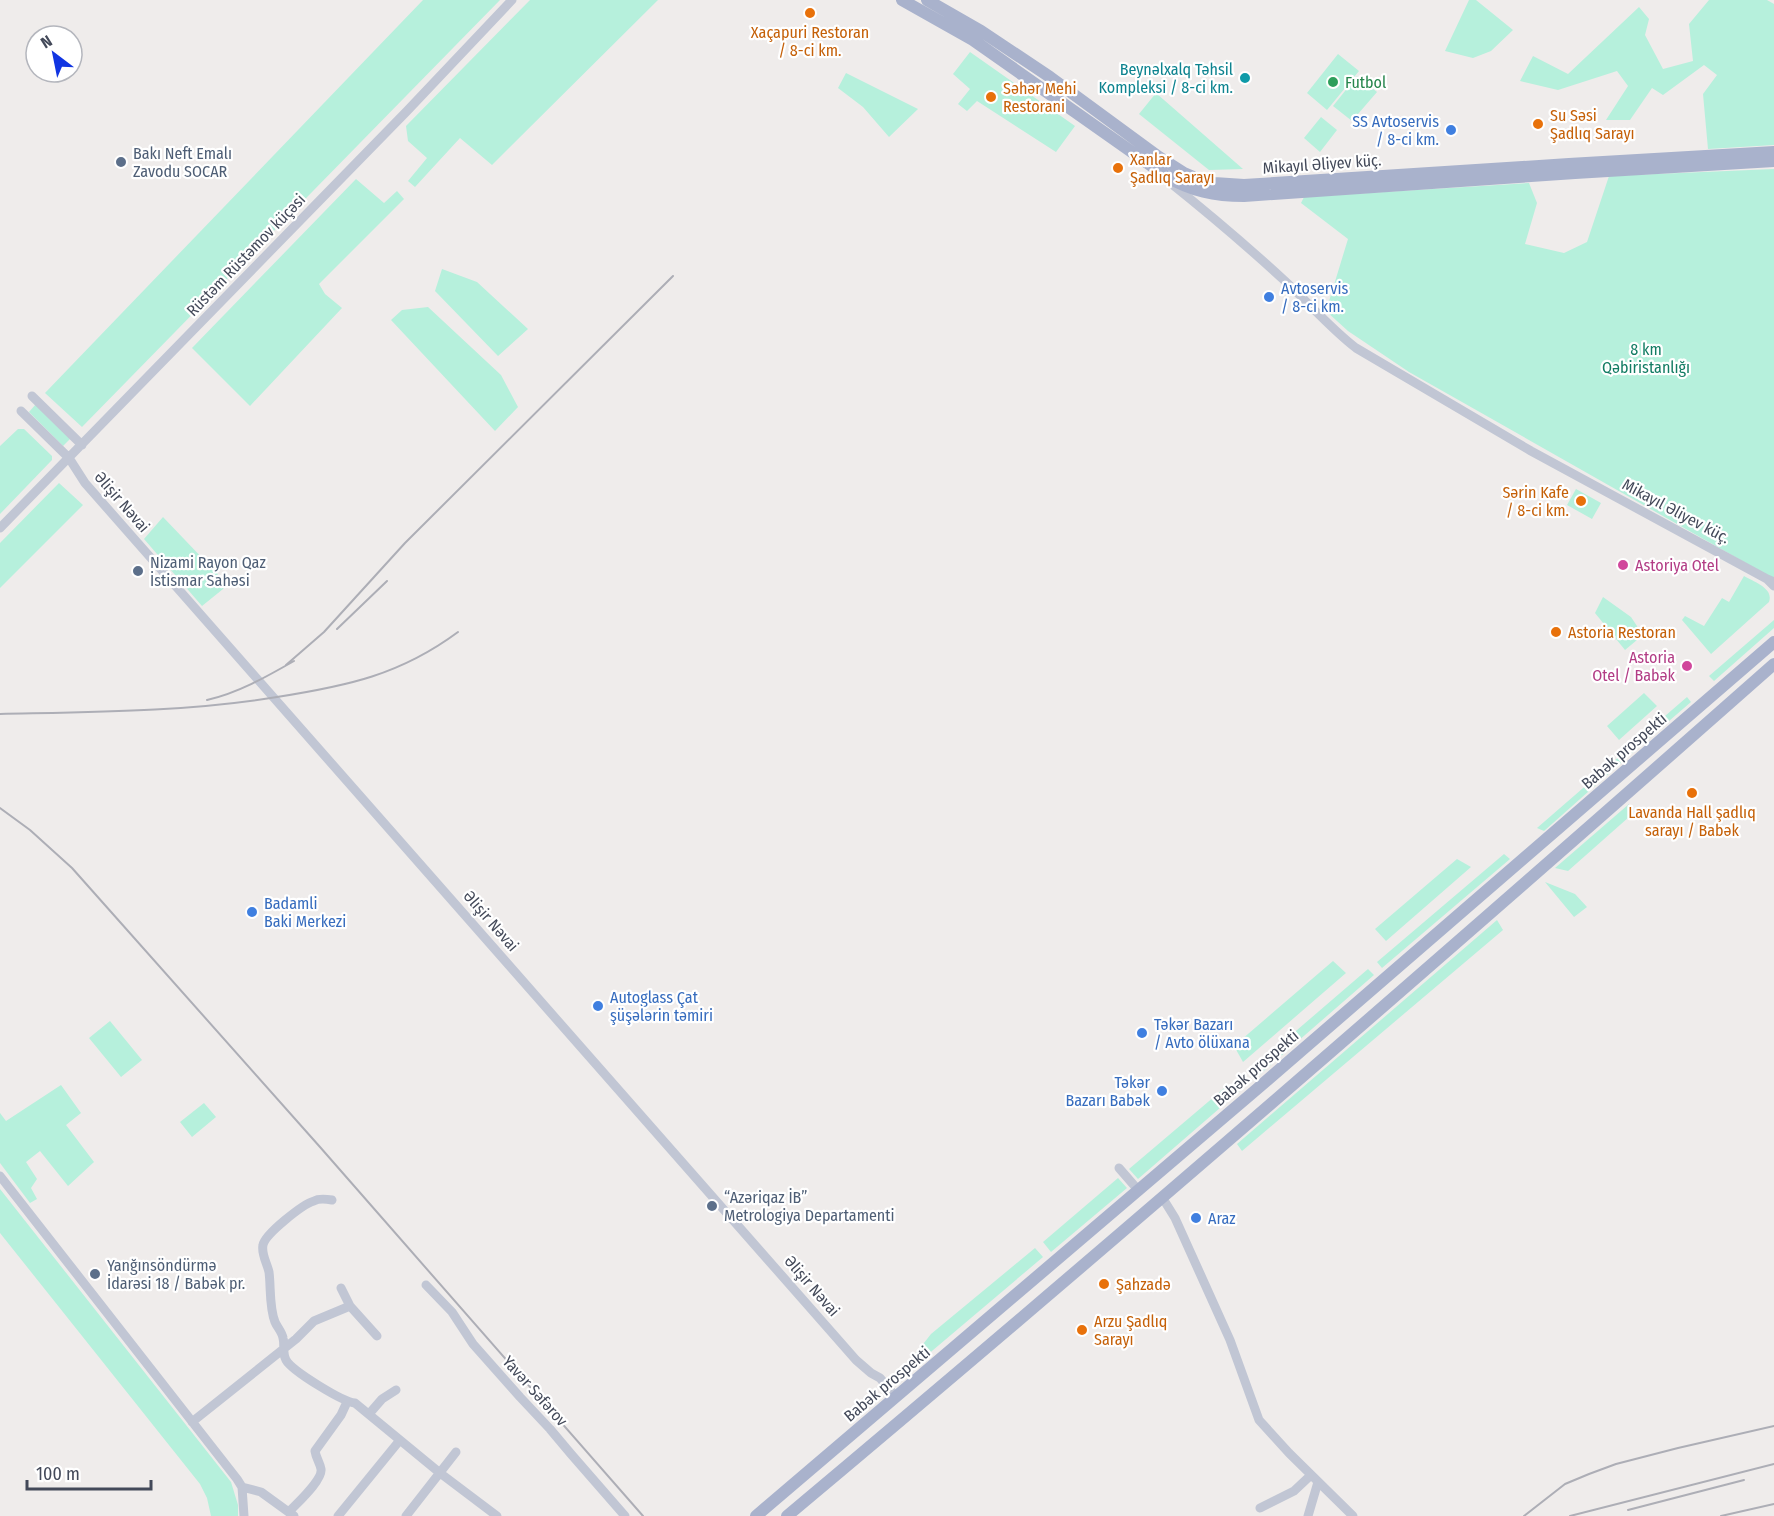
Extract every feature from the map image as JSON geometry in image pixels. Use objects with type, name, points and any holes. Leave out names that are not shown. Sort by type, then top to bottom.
[{"type":"main road","points":[[902,0],[973,40],[1178,184],[1215,195],[1244,196],[1774,161]]},
{"type":"main road","name":"Mikayıl Əliyev küç.","points":[[927,0],[1004,46],[1184,173],[1214,183],[1244,185],[1774,152]]},
{"type":"main road","name":"Babək prospekti","points":[[756,1516],[1139,1191],[1774,642]]},
{"type":"main road","name":"Babək prospekti","points":[[786,1516],[929,1397],[1328,1055],[1774,664]]},
{"type":"main road","points":[[1496,908],[1476,920],[1446,946],[1440,946],[1439,939],[1520,869],[1544,841]]},
{"type":"main road","points":[[1328,1055],[1345,1034],[1414,975],[1419,969],[1418,965],[1414,962],[1409,963],[1382,986],[1366,996]]},
{"type":"street","name":"Rüstəm Rüstəmov küçəsi","points":[[0,528],[512,0]]},
{"type":"street","name":"Mikayıl Əliyev küç.","points":[[1151,167],[1247,245],[1341,336],[1366,354],[1531,451],[1772,582]]},
{"type":"street","points":[[1184,173],[1210,215]]},
{"type":"street","points":[[1210,215],[1209,201],[1215,195]]},
{"type":"street","points":[[32,396],[82,445]]},
{"type":"street","name":"Əlişir Nəvai","points":[[21,411],[69,458],[85,483],[864,1368],[880,1378],[896,1397]]},
{"type":"street","points":[[1119,1168],[1139,1191]]},
{"type":"street","points":[[0,1176],[242,1487],[244,1516]]},
{"type":"street","points":[[1162,1197],[1175,1218],[1230,1340],[1259,1420],[1353,1516]]},
{"type":"street","points":[[332,1200],[311,1201],[273,1230],[266,1237],[262,1246],[268,1270],[273,1316],[284,1340],[284,1355],[290,1366],[347,1402],[355,1403],[440,1473],[497,1516]]},
{"type":"street","name":"Yavər Səfərov","points":[[426,1285],[452,1312],[473,1344],[550,1428],[625,1516]]},
{"type":"street","points":[[341,1288],[350,1306],[377,1336]]},
{"type":"street","points":[[192,1422],[314,1322],[350,1306]]},
{"type":"street","points":[[369,1414],[382,1399],[396,1390]]},
{"type":"street","points":[[242,1487],[261,1492],[291,1514],[319,1478],[321,1469],[315,1451],[341,1415],[347,1402]]},
{"type":"street","points":[[338,1516],[400,1440]]},
{"type":"street","points":[[406,1516],[456,1452]]},
{"type":"street","points":[[1260,1508],[1315,1478]]},
{"type":"street","points":[[1308,1516],[1315,1478]]},
{"type":"green space","points":[[423,0],[500,0],[82,427],[45,393]]},
{"type":"green space","points":[[530,0],[658,0],[492,165],[460,138],[415,187],[408,181],[427,158],[408,141],[406,126]]},
{"type":"green space","points":[[1469,0],[1476,0],[1513,30],[1491,51],[1473,58],[1445,51]]},
{"type":"green space","points":[[1709,0],[1767,0],[1774,4],[1774,145],[1708,149],[1703,94],[1717,75],[1704,65],[1663,95],[1652,88],[1630,120],[1606,120],[1628,86],[1617,71],[1558,90],[1520,81],[1533,56],[1568,74],[1639,7],[1649,19],[1645,35],[1663,69],[1693,61],[1689,24]]},
{"type":"green space","points":[[970,52],[1075,126],[1056,152],[977,101],[967,111],[958,104],[970,89],[953,74]]},
{"type":"green space","name":"Futbol","points":[[1338,54],[1359,71],[1327,110],[1307,93]]},
{"type":"green space","points":[[846,73],[918,109],[889,137],[863,107],[838,88]]},
{"type":"green space","points":[[1357,76],[1377,92],[1352,121],[1333,106]]},
{"type":"green space","points":[[1156,93],[1243,169],[1209,170],[1139,114]]},
{"type":"green space","points":[[1321,117],[1337,130],[1320,152],[1304,138]]},
{"type":"green space","name":"8 km Qəbiristanlığı","points":[[1774,169],[1774,579],[1409,372],[1348,331],[1326,311],[1348,239],[1301,203],[1304,197],[1529,183],[1537,203],[1525,244],[1564,253],[1587,242],[1609,176]]},
{"type":"green space","points":[[356,179],[384,203],[397,191],[404,199],[319,284],[325,294],[342,308],[250,406],[192,348]]},
{"type":"green space","points":[[442,269],[477,282],[528,329],[498,356],[435,291]]},
{"type":"green space","points":[[428,307],[501,375],[518,407],[495,431],[391,320],[402,310]]},
{"type":"green space","points":[[36,404],[71,438],[63,446],[29,412]]},
{"type":"green space","points":[[18,429],[24,429],[52,456],[52,460],[0,514],[0,446]]},
{"type":"green space","points":[[59,483],[83,505],[0,588],[0,543]]},
{"type":"green space","points":[[1576,489],[1601,503],[1592,519],[1567,505]]},
{"type":"green space","points":[[163,517],[228,585],[202,606],[144,539]]},
{"type":"green space","points":[[1744,576],[1766,589],[1770,597],[1769,602],[1711,654],[1682,620],[1685,616],[1704,626],[1722,598],[1729,602]]},
{"type":"green space","points":[[1603,597],[1631,617],[1643,635],[1625,650],[1595,613]]},
{"type":"green space","points":[[1774,620],[1774,628],[1714,681],[1709,676]]},
{"type":"green space","points":[[1644,693],[1657,706],[1619,740],[1607,726]]},
{"type":"green space","points":[[1687,697],[1691,702],[1632,753],[1628,748]]},
{"type":"green space","points":[[1620,756],[1624,760],[1544,831],[1537,828]]},
{"type":"green space","points":[[1629,804],[1629,817],[1568,871],[1555,868]]},
{"type":"green space","points":[[1504,854],[1510,859],[1382,968],[1377,962]]},
{"type":"green space","points":[[1457,859],[1471,867],[1386,941],[1375,929]]},
{"type":"green space","points":[[1545,882],[1575,894],[1587,907],[1574,917]]},
{"type":"green space","points":[[1497,920],[1503,930],[1242,1151],[1237,1144]]},
{"type":"green space","points":[[1333,961],[1346,973],[1243,1062],[1234,1046]]},
{"type":"green space","points":[[1368,969],[1374,975],[1259,1075],[1254,1067]]},
{"type":"green space","points":[[110,1021],[142,1060],[121,1077],[89,1038]]},
{"type":"green space","points":[[61,1085],[81,1113],[66,1125],[94,1162],[68,1186],[40,1151],[26,1162],[37,1179],[31,1188],[37,1199],[30,1203],[0,1163],[0,1113],[6,1121]]},
{"type":"green space","points":[[1228,1085],[1243,1088],[1138,1179],[1129,1169]]},
{"type":"green space","points":[[204,1103],[216,1117],[192,1137],[180,1122]]},
{"type":"green space","points":[[1118,1178],[1127,1188],[1051,1252],[1043,1242]]},
{"type":"green space","points":[[0,1189],[231,1482],[238,1505],[238,1516],[211,1516],[207,1498],[200,1484],[0,1233]]},
{"type":"green space","points":[[1035,1248],[1043,1257],[900,1378],[898,1376],[931,1334]]},
{"type":"railway","points":[[286,665],[324,632],[405,543],[673,276]]},
{"type":"railway","points":[[337,629],[387,581]]},
{"type":"railway","points":[[0,714],[104,712],[208,706],[302,693],[350,683],[394,669],[436,647],[458,632]]},
{"type":"railway","points":[[207,700],[241,689],[294,661]]},
{"type":"railway","points":[[0,808],[30,830],[72,868],[643,1516]]},
{"type":"railway","points":[[1524,1516],[1565,1484],[1616,1464],[1774,1426]]},
{"type":"railway","points":[[1570,1516],[1774,1464]]},
{"type":"railway","points":[[1628,1510],[1744,1480]]},
{"type":"railway","points":[[1721,1516],[1774,1504]]},
{"type":"place","name":"Xaçapuri Restoran / 8-ci km.","points":[[810,13]]},
{"type":"place","name":"Beynəlxalq Təhsil Kompleksi / 8-ci km.","points":[[1245,78]]},
{"type":"place","name":"Futbol","points":[[1333,82]]},
{"type":"place","name":"Səhər Mehi Restorani","points":[[991,97]]},
{"type":"place","name":"Su Səsi Şadlıq Sarayı","points":[[1538,124]]},
{"type":"place","name":"SS Avtoservis / 8-ci km.","points":[[1451,130]]},
{"type":"place","name":"Bakı Neft Emalı Zavodu SOCAR","points":[[121,162]]},
{"type":"place","name":"Xanlar Şadlıq Sarayı","points":[[1118,168]]},
{"type":"place","name":"Avtoservis / 8-ci km.","points":[[1269,297]]},
{"type":"place","name":"Sərin Kafe / 8-ci km.","points":[[1581,501]]},
{"type":"place","name":"Astoriya Otel","points":[[1623,565]]},
{"type":"place","name":"Nizami Rayon Qaz İstismar Sahəsi","points":[[138,571]]},
{"type":"place","name":"Astoria Restoran","points":[[1556,632]]},
{"type":"place","name":"Astoria Otel / Babək","points":[[1687,666]]},
{"type":"place","name":"Lavanda Hall şadlıq sarayı / Babək","points":[[1692,793]]},
{"type":"place","name":"Badamli Baki Merkezi","points":[[252,912]]},
{"type":"place","name":"Autoglass Çat şüşələrin təmiri","points":[[598,1006]]},
{"type":"place","name":"Təkər Bazarı / Avto ölüxana","points":[[1142,1033]]},
{"type":"place","name":"Təkər Bazarı Babək","points":[[1162,1091]]},
{"type":"place","name":"“Azəriqaz İB” Metrologiya Departamenti","points":[[712,1206]]},
{"type":"place","name":"Araz","points":[[1196,1218]]},
{"type":"place","name":"Yanğınsöndürmə İdarəsi 18 / Babək pr.","points":[[95,1274]]},
{"type":"place","name":"Şahzadə","points":[[1104,1284]]},
{"type":"place","name":"Arzu Şadlıq Sarayı","points":[[1082,1330]]}]
